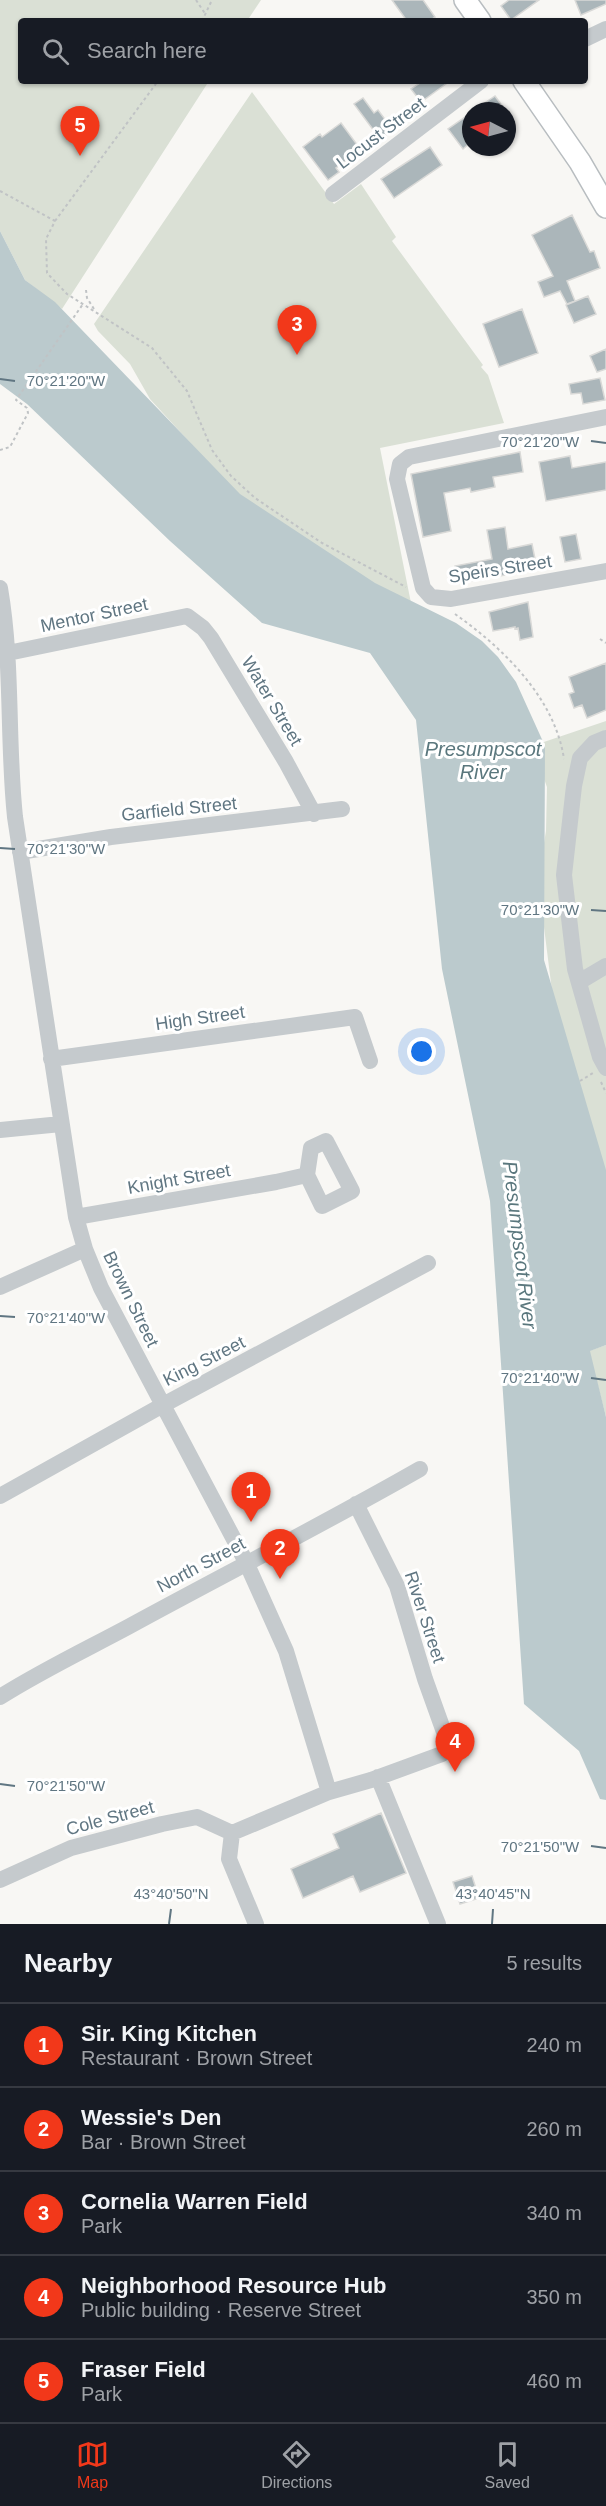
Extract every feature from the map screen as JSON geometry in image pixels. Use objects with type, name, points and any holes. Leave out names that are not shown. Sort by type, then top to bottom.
[{"type":"main road","points":[[465,0],[478,18]]},
{"type":"main road","points":[[526,84],[580,162],[606,207]]},
{"type":"street","points":[[588,38],[606,29]]},
{"type":"street","name":"Locust Street","points":[[333,194],[477,84]]},
{"type":"street","name":"Speirs Street","points":[[606,417],[409,457],[399,464],[397,479],[423,588],[431,597],[451,600],[606,571]]},
{"type":"street","name":"Brown Street","points":[[0,588],[8,653],[10,754],[20,852],[76,1217],[85,1249],[101,1288],[246,1562],[286,1651],[328,1792]]},
{"type":"street","name":"Mentor Street","points":[[8,653],[164,619],[188,616]]},
{"type":"street","name":"Water Street","points":[[188,616],[211,638],[286,762],[314,814]]},
{"type":"street","points":[[600,1074],[600,1057],[575,969],[564,875],[574,786],[580,758],[594,743],[606,738]]},
{"type":"street","name":"Garfield Street","points":[[20,852],[111,837],[342,809]]},
{"type":"street","points":[[579,982],[606,966]]},
{"type":"street","name":"High Street","points":[[51,1059],[355,1017],[370,1061]]},
{"type":"street","points":[[0,1130],[61,1125]]},
{"type":"street","name":"Knight Street","points":[[76,1217],[307,1175]]},
{"type":"street","points":[[0,1287],[85,1249]]},
{"type":"street","name":"King Street","points":[[0,1496],[163,1405],[428,1263]]},
{"type":"street","name":"North Street","points":[[0,1697],[246,1562],[334,1518],[420,1469]]},
{"type":"street","name":"River Street","points":[[356,1504],[397,1586],[425,1679],[450,1746],[442,1754],[378,1777]]},
{"type":"street","points":[[256,1924],[230,1859],[232,1833],[328,1792],[378,1777],[438,1924]]},
{"type":"street","name":"Cole Street","points":[[0,1880],[70,1848],[162,1824],[197,1817],[232,1833]]},
{"type":"path","points":[[196,0],[206,15]]},
{"type":"path","points":[[204,18],[212,0]]},
{"type":"path","points":[[156,84],[55,221],[46,240],[47,273],[67,294],[152,348],[171,368],[187,391],[212,450],[231,476],[255,498],[322,543],[408,588],[431,597],[503,653],[540,697],[561,740],[564,760]]},
{"type":"path","points":[[0,191],[55,221]]},
{"type":"path","points":[[86,290],[89,303],[96,311]]},
{"type":"path","points":[[0,450],[10,447],[28,413],[27,408],[16,400],[83,304]]},
{"type":"path","points":[[600,639],[606,643]]},
{"type":"path","points":[[580,1081],[600,1074],[606,1093]]},
{"type":"shaded area","points":[[0,0],[261,0],[249,18],[18,18],[18,84],[207,84],[62,309],[25,280],[0,231]]},
{"type":"shaded area","points":[[252,92],[334,204],[361,184],[396,237],[392,241],[483,365],[481,367],[488,375],[504,423],[380,448],[411,603],[283,544],[150,399],[130,364],[94,324]]},
{"type":"shaded area","points":[[606,721],[606,1192],[553,999],[538,879],[546,831],[547,787],[532,746]]},
{"type":"shaded area","points":[[606,1345],[606,1417],[589,1351]]},
{"type":"water","name":"Presumpscot River","points":[[0,231],[25,280],[55,302],[240,494],[375,583],[456,623],[482,641],[498,657],[516,682],[545,746],[544,960],[606,1170],[606,1345],[590,1351],[606,1417],[606,1800],[600,1799],[579,1751],[524,1704],[490,1201],[442,969],[416,720],[370,653],[262,623],[170,541],[27,404],[0,384]]},
{"type":"building","points":[[392,0],[423,0],[435,17],[434,18],[405,18]]},
{"type":"building","points":[[509,0],[539,0],[514,18],[510,18],[501,6]]},
{"type":"building","points":[[575,0],[606,0],[606,4],[581,15]]},
{"type":"building","points":[[418,84],[446,84],[421,102],[411,89]]},
{"type":"building","points":[[495,96],[499,102],[486,102]]},
{"type":"building","points":[[363,98],[374,113],[378,110],[393,130],[380,139],[354,104]]},
{"type":"building","points":[[462,119],[462,148],[448,129]]},
{"type":"building","points":[[341,123],[361,150],[336,168],[339,172],[328,180],[303,147],[320,134],[322,137]]},
{"type":"building","points":[[430,147],[442,165],[394,198],[381,179]]},
{"type":"building","points":[[572,215],[590,252],[594,251],[600,268],[567,281],[575,301],[567,304],[560,291],[544,297],[538,282],[553,276],[532,235]]},
{"type":"building","points":[[588,296],[596,314],[574,323],[566,305]]},
{"type":"building","points":[[522,309],[538,353],[499,367],[483,324]]},
{"type":"building","points":[[606,349],[606,369],[597,372],[590,356]]},
{"type":"building","points":[[600,378],[605,400],[583,404],[581,393],[571,394],[569,384]]},
{"type":"building","points":[[520,452],[523,472],[493,477],[495,487],[471,492],[470,488],[444,493],[451,531],[423,537],[411,474]]},
{"type":"building","points":[[570,456],[572,468],[606,462],[606,490],[546,501],[539,462]]},
{"type":"building","points":[[505,527],[508,549],[532,544],[535,559],[511,563],[512,574],[458,583],[455,566],[492,559],[487,530]]},
{"type":"building","points":[[576,534],[581,559],[565,562],[560,537]]},
{"type":"building","points":[[528,602],[533,637],[520,640],[518,628],[515,629],[515,627],[493,631],[489,612]]},
{"type":"building","points":[[606,663],[606,710],[587,718],[582,705],[574,708],[569,694],[574,692],[569,677]]},
{"type":"building","points":[[381,1813],[406,1873],[360,1892],[353,1876],[303,1898],[291,1869],[339,1848],[333,1834]]},
{"type":"building","points":[[472,1876],[479,1898],[460,1904],[453,1882]]},
{"type":"place","name":"Fraser Field","points":[[80,156]]},
{"type":"place","name":"Cornelia Warren Field","points":[[297,355]]},
{"type":"place","name":"Sir. King Kitchen","points":[[251,1522]]},
{"type":"place","name":"Wessie's Den","points":[[280,1579]]},
{"type":"place","name":"Neighborhood Resource Hub","points":[[455,1772]]}]
